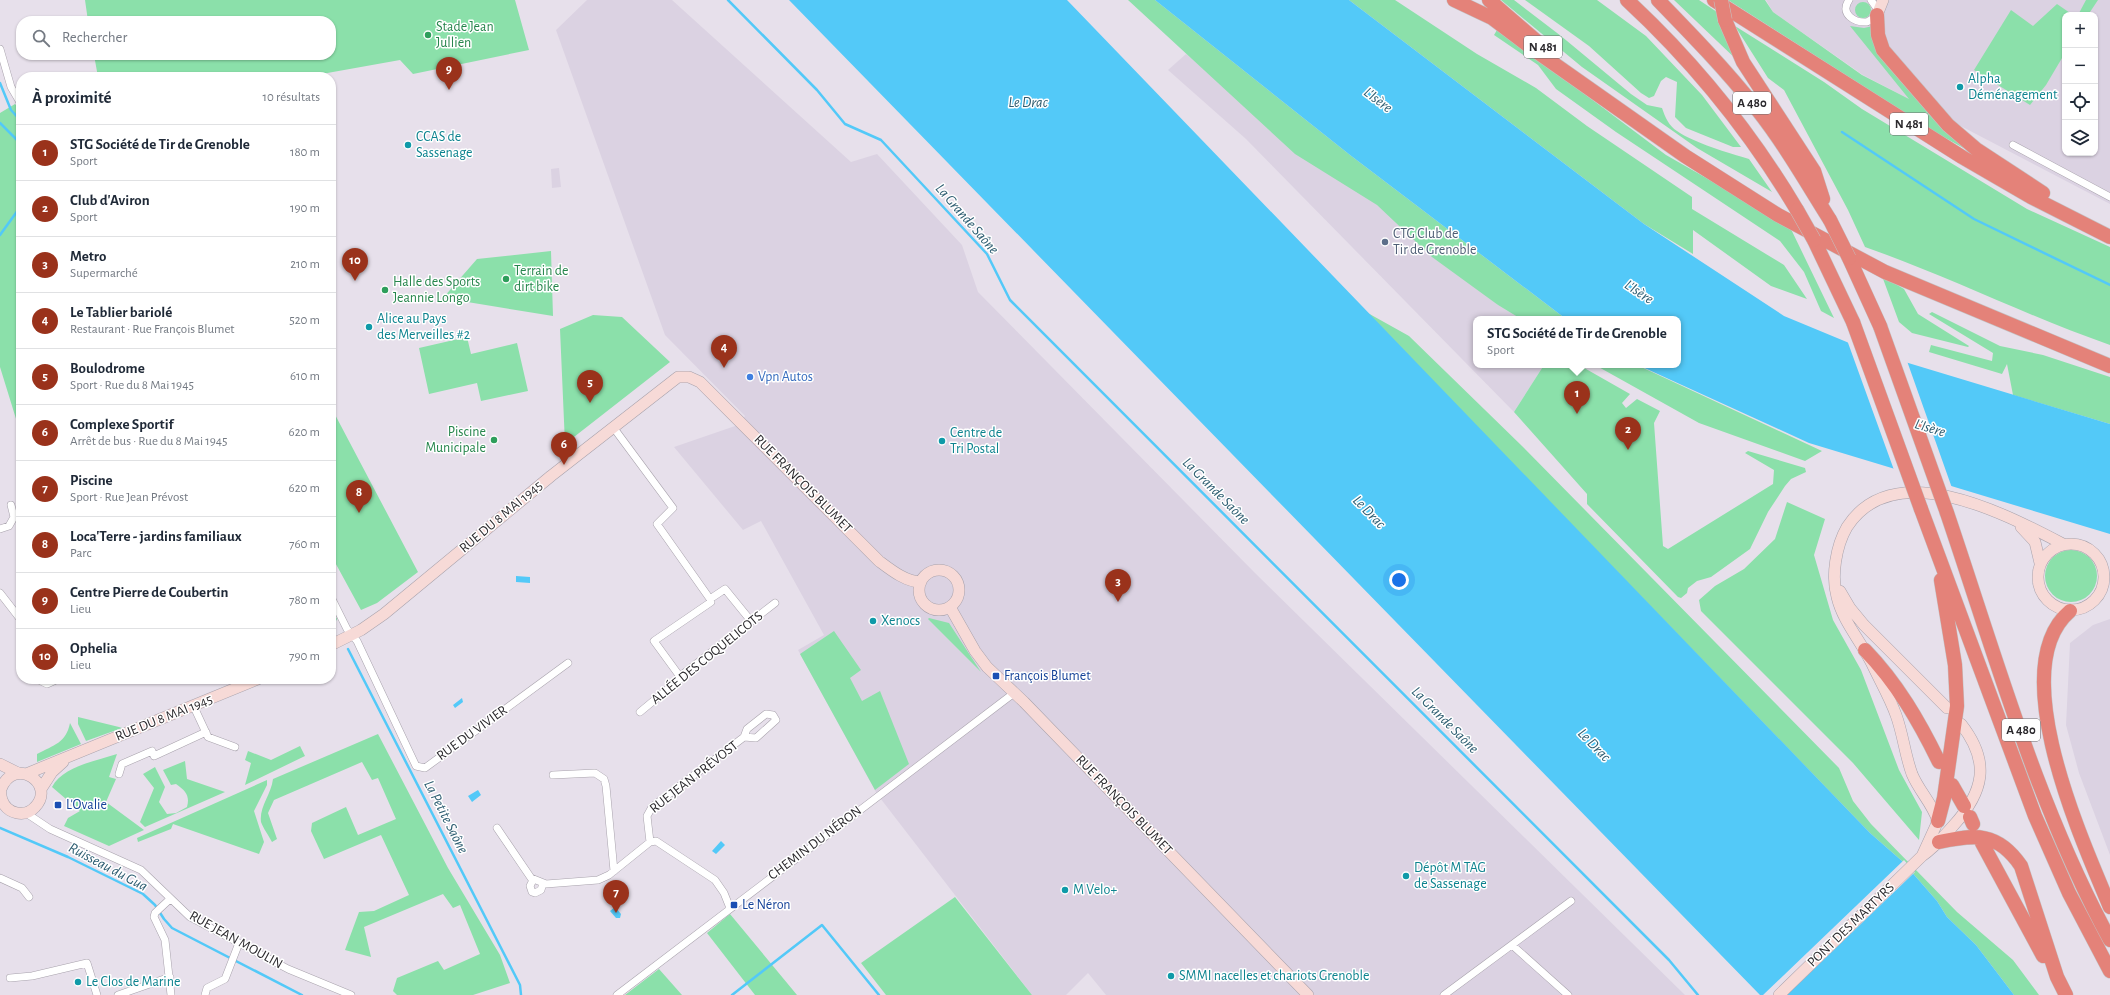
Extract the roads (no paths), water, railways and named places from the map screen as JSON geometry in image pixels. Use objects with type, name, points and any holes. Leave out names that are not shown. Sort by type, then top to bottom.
[{"type":"highway","points":[[1454,0],[1492,18],[1533,49],[1598,94]]},
{"type":"highway","name":"N 481","points":[[1489,0],[1598,94],[1685,156],[1778,215],[1885,272],[2110,366]]},
{"type":"highway","name":"A 480","points":[[1627,0],[1660,32],[1719,97],[1770,164],[1814,240],[1852,322],[2035,816],[2069,894],[2110,971]]},
{"type":"highway","name":"A 480","points":[[1658,0],[1704,47],[1756,108],[1775,133],[1830,220],[1880,326],[1948,514],[2050,811],[2092,906],[2110,940]]},
{"type":"highway","name":"N 481","points":[[1714,0],[1962,157],[2031,197],[2110,237]]},
{"type":"highway","points":[[1721,0],[1725,20],[1743,62],[1814,171],[1830,220]]},
{"type":"highway","points":[[1880,9],[1878,36],[1883,50],[1948,125],[1976,149],[2034,188],[2110,228]]},
{"type":"highway","points":[[1938,556],[1948,628],[1953,650],[1957,700],[1956,724],[1945,790],[1938,821]]},
{"type":"highway","points":[[2070,611],[2057,624],[2053,631],[2045,665],[2044,694],[2047,723],[2057,764],[2076,820],[2110,907]]},
{"type":"highway","points":[[1865,650],[1885,672],[1921,724],[1939,762]]},
{"type":"highway","points":[[1952,785],[1969,816]]},
{"type":"highway","points":[[1939,842],[1965,836],[1983,837],[2001,844],[2013,855],[2021,866],[2057,977]]},
{"type":"highway","points":[[1982,843],[2041,953],[2057,977],[2066,995]]},
{"type":"street","points":[[1849,0],[1847,11],[1848,15],[1856,21],[1867,22],[1880,9],[1871,0]]},
{"type":"street","points":[[0,49],[11,87],[16,96]]},
{"type":"street","points":[[2013,145],[2110,196]]},
{"type":"street","name":"RUE DU 8 MAI 1945","points":[[336,643],[361,630],[384,614],[668,384],[678,377],[689,377]]},
{"type":"street","name":"RUE FRANÇOIS BLUMET","points":[[689,377],[700,382],[879,561],[891,570],[914,582],[921,582]]},
{"type":"street","points":[[613,427],[673,508],[656,524],[710,599]]},
{"type":"street","points":[[1922,856],[1938,821],[1934,810],[1913,775],[1896,715],[1865,650],[1841,610],[1836,595],[1837,553],[1843,534],[1854,518],[1870,504],[1889,495],[1917,492],[1931,493],[2013,520],[2063,544],[2081,545],[2110,565]]},
{"type":"street","points":[[0,529],[9,526],[14,516],[11,505]]},
{"type":"street","points":[[2013,520],[2027,532],[2035,542],[2040,563]]},
{"type":"street","points":[[2063,544],[2046,554],[2040,563],[2037,573],[2038,584],[2042,595],[2049,603],[2059,609],[2070,611],[2081,609],[2105,593],[2102,564],[2096,555]]},
{"type":"street","points":[[939,570],[950,573],[958,583],[959,589],[957,599],[950,607],[937,609],[925,604],[920,594],[921,582],[924,577],[934,571],[939,570]]},
{"type":"street","points":[[1836,581],[1850,608],[1864,626],[1947,708]]},
{"type":"street","points":[[681,678],[654,641],[711,602],[710,599],[725,590],[751,621]]},
{"type":"street","points":[[0,593],[16,614]]},
{"type":"street","name":"ALLÉE DES COQUELICOTS","points":[[640,712],[681,678],[683,674],[774,603]]},
{"type":"street","points":[[336,606],[352,635]]},
{"type":"street","name":"RUE FRANÇOIS BLUMET","points":[[950,607],[974,651],[987,667],[1308,995]]},
{"type":"street","name":"RUE DU VIVIER","points":[[352,635],[357,641],[416,766],[425,768],[568,663]]},
{"type":"street","name":"RUE DU 8 MAI 1945","points":[[22,774],[69,757],[194,707],[247,684]]},
{"type":"street","name":"CHEMIN DU NÉRON","points":[[617,995],[1014,693]]},
{"type":"street","points":[[194,707],[208,736],[235,747]]},
{"type":"street","name":"PONT DES MARTYRS","points":[[1779,995],[1922,856],[1939,842],[1972,803],[1979,786],[1981,765],[1979,755],[1970,735],[1961,724]]},
{"type":"street","points":[[119,774],[122,764],[152,750],[154,756],[206,732]]},
{"type":"street","name":"RUE JEAN PRÉVOST","points":[[650,842],[646,816],[652,807],[744,737]]},
{"type":"street","name":"RUE DU 8 MAI 1945","points":[[41,789],[52,772],[69,757]]},
{"type":"street","points":[[0,764],[36,780],[41,789],[38,804],[26,813],[14,812],[4,805],[1,794],[7,778],[22,774]]},
{"type":"street","points":[[553,775],[595,774],[604,779],[606,786],[614,871]]},
{"type":"street","name":"RUE JEAN MOULIN","points":[[26,813],[56,832],[141,870],[190,917],[288,970],[352,995]]},
{"type":"street","points":[[497,828],[533,880],[543,884],[598,880],[614,871],[650,842],[656,841],[715,880],[724,893],[730,908]]},
{"type":"street","points":[[0,878],[22,888],[29,896]]},
{"type":"street","points":[[533,880],[530,889],[536,893],[542,890],[543,884]]},
{"type":"street","points":[[170,899],[154,917],[165,940],[171,995]]},
{"type":"street","points":[[1444,995],[1571,901]]},
{"type":"street","points":[[205,995],[207,988],[225,979],[239,943]]},
{"type":"street","points":[[1512,945],[1568,995]]},
{"type":"street","points":[[10,978],[32,976],[86,963],[97,995]]},
{"type":"street","points":[[118,995],[170,977]]},
{"type":"water","name":"Le Drac","points":[[789,0],[1067,0],[1870,833],[1902,861],[1937,901],[1947,917],[1976,945],[2014,995],[1760,995]]},
{"type":"water","name":"L'Isère","points":[[1155,0],[1349,0],[1644,224],[1784,316],[1854,345],[1905,362],[2110,424],[2110,534],[1809,443],[1645,368],[1681,368],[1681,316],[1562,316],[1350,155]]},
{"type":"water","points":[[516,576],[530,577],[530,583],[516,582]]},
{"type":"water","points":[[462,698],[463,702],[455,708],[453,705]]},
{"type":"water","points":[[478,790],[481,795],[472,802],[468,796]]},
{"type":"water","points":[[721,841],[725,845],[716,854],[712,851]]},
{"type":"water","points":[[615,907],[621,914],[620,918],[616,918],[610,911]]},
{"type":"waterway","name":"La Grande Saône","points":[[728,0],[817,90],[845,124],[881,140],[987,254],[1010,300],[1669,960],[1698,995]]},
{"type":"waterway","name":"La Petite Saône","points":[[0,83],[11,110],[16,116]]},
{"type":"waterway","name":"Ruisseau du Gua","points":[[0,123],[16,139]]},
{"type":"waterway","points":[[1842,132],[1974,219],[2110,285]]},
{"type":"waterway","name":"Ruisseau du Gua","points":[[0,235],[16,213]]},
{"type":"waterway","name":"La Petite Saône","points":[[348,649],[520,985],[521,995]]},
{"type":"waterway","name":"Ruisseau du Gua","points":[[0,828],[68,857],[143,894],[155,905],[172,928],[302,995]]},
{"type":"waterway","points":[[732,995],[822,925],[879,995]]},
{"type":"place","name":"Stade Jean Jullien","points":[[428,35]]},
{"type":"place","name":"Alpha Déménagement","points":[[1960,87]]},
{"type":"place","name":"Centre Pierre de Coubertin","points":[[449,90]]},
{"type":"place","name":"CCAS de Sassenage","points":[[408,145]]},
{"type":"place","name":"CTG Club de Tir de Grenoble","points":[[1385,242]]},
{"type":"place","name":"Terrain de dirt bike","points":[[506,279]]},
{"type":"place","name":"Ophelia","points":[[355,281]]},
{"type":"place","name":"Halle des Sports Jeannie Longo","points":[[385,290]]},
{"type":"place","name":"Alice au Pays des Merveilles #2","points":[[369,327]]},
{"type":"place","name":"Le Tablier bariolé","points":[[724,368]]},
{"type":"place","name":"Vpn Autos","points":[[750,377]]},
{"type":"place","name":"Boulodrome","points":[[590,403]]},
{"type":"place","name":"STG Société de Tir de Grenoble","points":[[1577,414]]},
{"type":"place","name":"Piscine Municipale","points":[[494,440]]},
{"type":"place","name":"Centre de Tri Postal","points":[[942,441]]},
{"type":"place","name":"Club d'Aviron","points":[[1628,450]]},
{"type":"place","name":"Complexe Sportif","points":[[564,465]]},
{"type":"place","name":"Loca'Terre - jardins familiaux","points":[[359,513]]},
{"type":"place","name":"Metro","points":[[1118,602]]},
{"type":"place","name":"Xenocs","points":[[873,621]]},
{"type":"place","name":"François Blumet","points":[[996,676]]},
{"type":"place","name":"L'Ovalie","points":[[58,805]]},
{"type":"place","name":"Dépôt M TAG de Sassenage","points":[[1406,876]]},
{"type":"place","name":"M Velo+","points":[[1065,890]]},
{"type":"place","name":"Le Néron","points":[[734,905]]},
{"type":"place","name":"Piscine","points":[[616,913]]},
{"type":"place","name":"SMMI nacelles et chariots Grenoble","points":[[1171,976]]},
{"type":"place","name":"Le Clos de Marine","points":[[78,982]]}]
